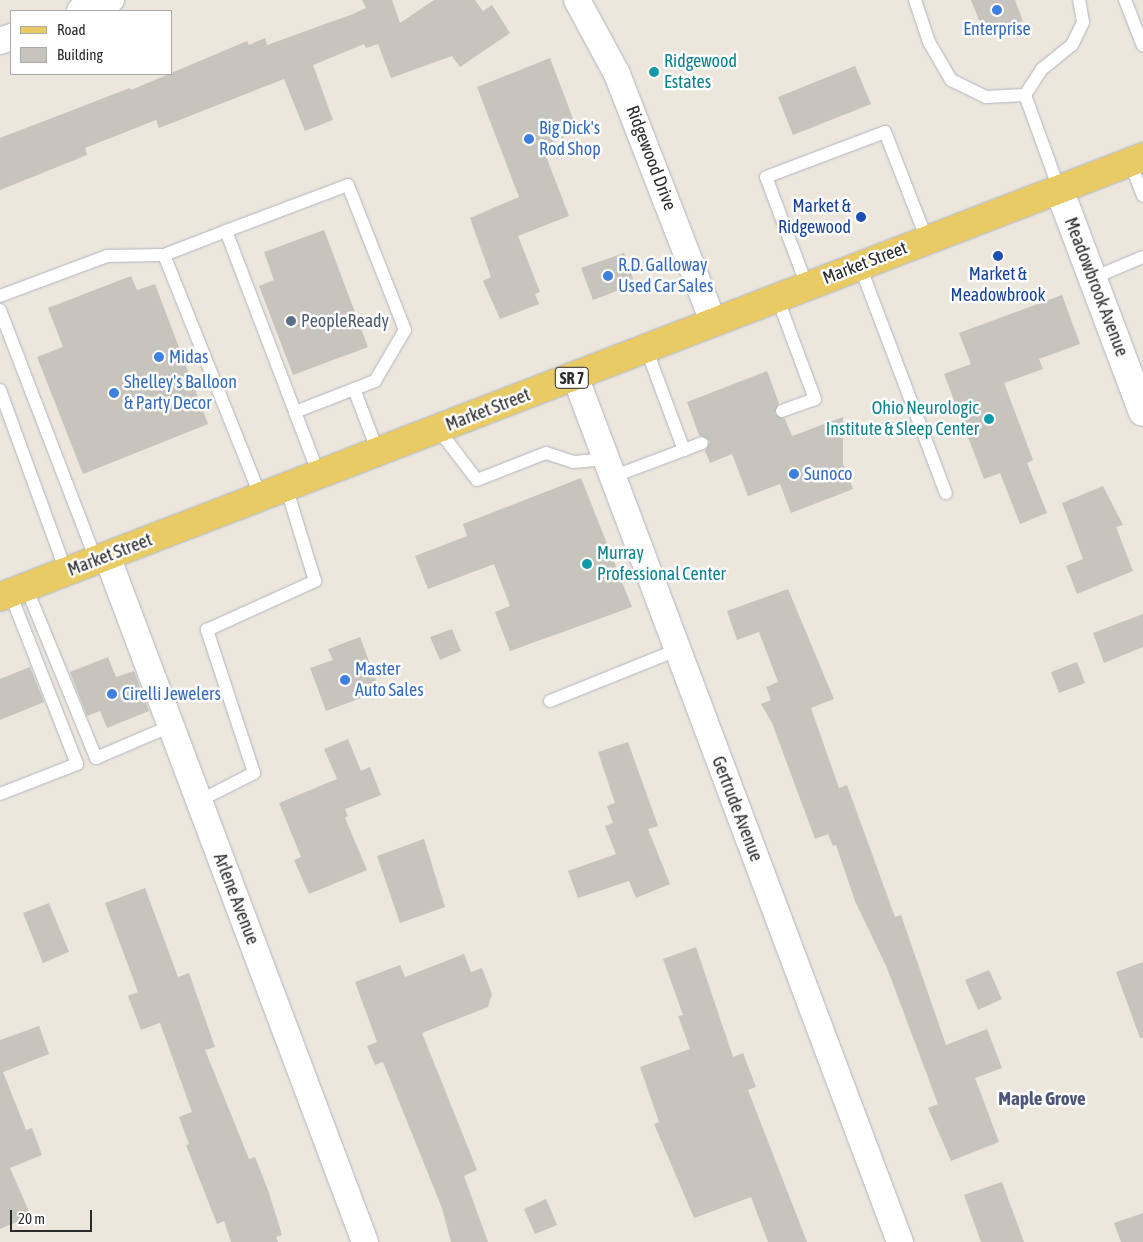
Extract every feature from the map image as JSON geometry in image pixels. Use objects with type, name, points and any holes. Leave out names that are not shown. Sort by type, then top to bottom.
[{"type":"main road","name":"Market Street","points":[[12,592],[1137,159]]},
{"type":"street","points":[[83,10],[110,0]]},
{"type":"street","name":"Ridgewood Drive","points":[[577,0],[617,74],[713,322]]},
{"type":"street","name":"Meadowbrook Avenue","points":[[1059,189],[1142,408]]},
{"type":"street","name":"Gertrude Avenue","points":[[575,376],[900,1242]]},
{"type":"street","name":"Arlene Avenue","points":[[102,558],[171,726],[365,1242]]},
{"type":"lane","points":[[915,0],[929,42],[952,80],[986,98],[1025,95]]},
{"type":"lane","points":[[1025,95],[1042,69],[1072,45],[1084,22],[1079,0]]},
{"type":"lane","points":[[1125,0],[1143,46]]},
{"type":"lane","points":[[1025,95],[1059,189]]},
{"type":"lane","points":[[807,286],[766,176],[885,132],[927,240]]},
{"type":"lane","points":[[1137,159],[1143,196]]},
{"type":"lane","points":[[0,296],[107,256],[164,255],[348,185],[405,330],[376,381],[295,412]]},
{"type":"lane","points":[[226,231],[319,475]]},
{"type":"lane","points":[[164,255],[315,580],[207,630],[254,772],[199,801]]},
{"type":"lane","points":[[1092,278],[1143,257]]},
{"type":"lane","points":[[860,266],[946,493]]},
{"type":"lane","points":[[777,297],[815,399],[782,411]]},
{"type":"lane","points":[[0,310],[102,558]]},
{"type":"lane","points":[[646,348],[684,450]]},
{"type":"lane","points":[[354,389],[378,452]]},
{"type":"lane","points":[[0,390],[66,572]]},
{"type":"lane","points":[[438,429],[477,480],[546,453],[573,462],[609,468],[684,450],[702,443]]},
{"type":"lane","points":[[12,592],[96,758],[171,726]]},
{"type":"lane","points":[[0,794],[77,764],[12,592]]},
{"type":"lane","points":[[550,701],[677,650]]},
{"type":"building","points":[[362,0],[392,0],[400,23],[434,0],[475,0],[483,11],[492,5],[510,33],[460,67],[452,56],[391,78],[378,44],[366,48],[364,44],[313,65],[333,120],[305,131],[284,79],[159,128],[156,120],[85,148],[87,155],[0,190],[0,138],[130,88],[131,90],[167,75],[172,75],[172,73],[247,41],[249,45],[265,38],[267,45],[366,8]]},
{"type":"building","name":"Enterprise","points":[[971,0],[1015,0],[1023,21],[985,35]]},
{"type":"building","name":"Big Dick's Rod Shop","points":[[550,58],[578,132],[542,146],[569,216],[518,236],[540,292],[535,294],[539,304],[500,319],[483,281],[491,277],[470,218],[519,197],[477,87]]},
{"type":"building","points":[[855,66],[871,104],[793,135],[778,97]]},
{"type":"building","points":[[324,230],[368,347],[293,375],[259,286],[274,280],[264,252]]},
{"type":"building","name":"R.D. Galloway Used Car Sales","points":[[624,253],[635,284],[593,300],[581,268]]},
{"type":"building","points":[[131,276],[137,290],[155,284],[208,424],[83,474],[37,357],[63,347],[48,308]]},
{"type":"building","name":"Ohio Neurologic Institute & Sleep Center","points":[[1062,295],[1080,344],[1039,359],[1043,369],[1004,383],[1033,460],[1027,463],[1047,513],[1020,524],[1000,473],[984,479],[944,374],[971,364],[959,333]]},
{"type":"building","points":[[767,371],[779,403],[775,414],[785,419],[792,436],[843,417],[843,464],[853,489],[791,513],[780,484],[748,496],[732,454],[710,463],[705,451],[710,441],[699,435],[687,402]]},
{"type":"building","name":"Murray Professional Center","points":[[581,478],[632,607],[510,651],[495,612],[510,606],[494,564],[428,589],[415,556],[467,536],[463,524]]},
{"type":"building","points":[[1103,486],[1123,525],[1116,527],[1133,571],[1077,594],[1066,566],[1083,559],[1062,503]]},
{"type":"building","points":[[788,589],[834,699],[811,708],[839,788],[847,785],[895,917],[901,915],[946,1045],[987,1029],[1002,1068],[975,1078],[999,1142],[951,1161],[928,1108],[938,1104],[887,968],[855,901],[836,845],[833,846],[828,834],[815,839],[772,723],[761,704],[771,700],[766,687],[778,682],[759,632],[737,640],[727,611]]},
{"type":"building","points":[[1143,614],[1143,647],[1104,663],[1093,633]]},
{"type":"building","points":[[452,629],[461,651],[440,660],[430,637]]},
{"type":"building","name":"Master Auto Sales","points":[[360,637],[380,691],[326,711],[310,668],[333,660],[328,649]]},
{"type":"building","name":"Cirelli Jewelers","points":[[108,657],[116,677],[134,671],[149,711],[107,728],[100,711],[87,716],[70,672]]},
{"type":"building","points":[[1077,662],[1085,683],[1059,693],[1051,672]]},
{"type":"building","points":[[30,667],[44,702],[0,720],[0,679]]},
{"type":"building","points":[[348,739],[361,771],[370,767],[381,795],[345,809],[348,816],[345,818],[367,870],[309,894],[294,860],[301,857],[279,803],[337,779],[324,749]]},
{"type":"building","points":[[628,742],[658,826],[648,829],[670,884],[636,898],[629,881],[578,898],[568,871],[616,854],[605,826],[613,823],[607,806],[615,803],[598,752]]},
{"type":"building","points":[[424,839],[445,907],[400,923],[377,856]]},
{"type":"building","points":[[145,888],[178,977],[189,973],[215,1047],[205,1050],[249,1159],[255,1157],[268,1190],[282,1235],[276,1237],[278,1242],[231,1242],[224,1221],[217,1224],[186,1145],[189,1144],[179,1117],[192,1112],[160,1023],[141,1030],[128,996],[138,992],[105,903]]},
{"type":"building","points":[[49,903],[69,952],[43,963],[23,913]]},
{"type":"building","points":[[696,947],[733,1057],[743,1053],[756,1087],[748,1090],[807,1242],[768,1242],[751,1197],[694,1218],[654,1124],[659,1122],[640,1067],[690,1049],[678,1016],[683,1015],[663,959]]},
{"type":"building","points":[[464,954],[471,972],[482,968],[492,994],[488,1007],[422,1033],[477,1170],[464,1176],[488,1242],[451,1242],[442,1208],[383,1062],[375,1065],[367,1046],[377,1042],[355,982],[400,965],[405,977]]},
{"type":"building","points":[[1143,962],[1143,1038],[1140,1038],[1116,972]]},
{"type":"building","points":[[989,970],[1002,999],[978,1010],[965,980]]},
{"type":"building","points":[[39,1026],[49,1054],[3,1072],[26,1130],[32,1128],[42,1155],[10,1168],[31,1216],[0,1229],[0,1040]]},
{"type":"building","points":[[1002,1182],[1024,1242],[981,1242],[964,1195]]},
{"type":"building","points":[[546,1199],[557,1225],[535,1234],[524,1209]]},
{"type":"building","points":[[1143,1213],[1143,1242],[1121,1242],[1114,1223]]},
{"type":"place","name":"Enterprise","points":[[997,10]]},
{"type":"place","name":"Ridgewood Estates","points":[[654,72]]},
{"type":"place","name":"Big Dick's Rod Shop","points":[[529,139]]},
{"type":"place","name":"Market & Ridgewood","points":[[861,217]]},
{"type":"place","name":"Market & Meadowbrook","points":[[998,256]]},
{"type":"place","name":"R.D. Galloway Used Car Sales","points":[[608,276]]},
{"type":"place","name":"PeopleReady","points":[[291,321]]},
{"type":"place","name":"Midas","points":[[159,357]]},
{"type":"place","name":"Shelley's Balloon & Party Decor","points":[[114,393]]},
{"type":"place","name":"Ohio Neurologic Institute & Sleep Center","points":[[989,419]]},
{"type":"place","name":"Sunoco","points":[[794,474]]},
{"type":"place","name":"Murray Professional Center","points":[[587,564]]},
{"type":"place","name":"Master Auto Sales","points":[[345,680]]},
{"type":"place","name":"Cirelli Jewelers","points":[[112,694]]},
{"type":"district","name":"Maple Grove","points":[[1042,1099]]}]
